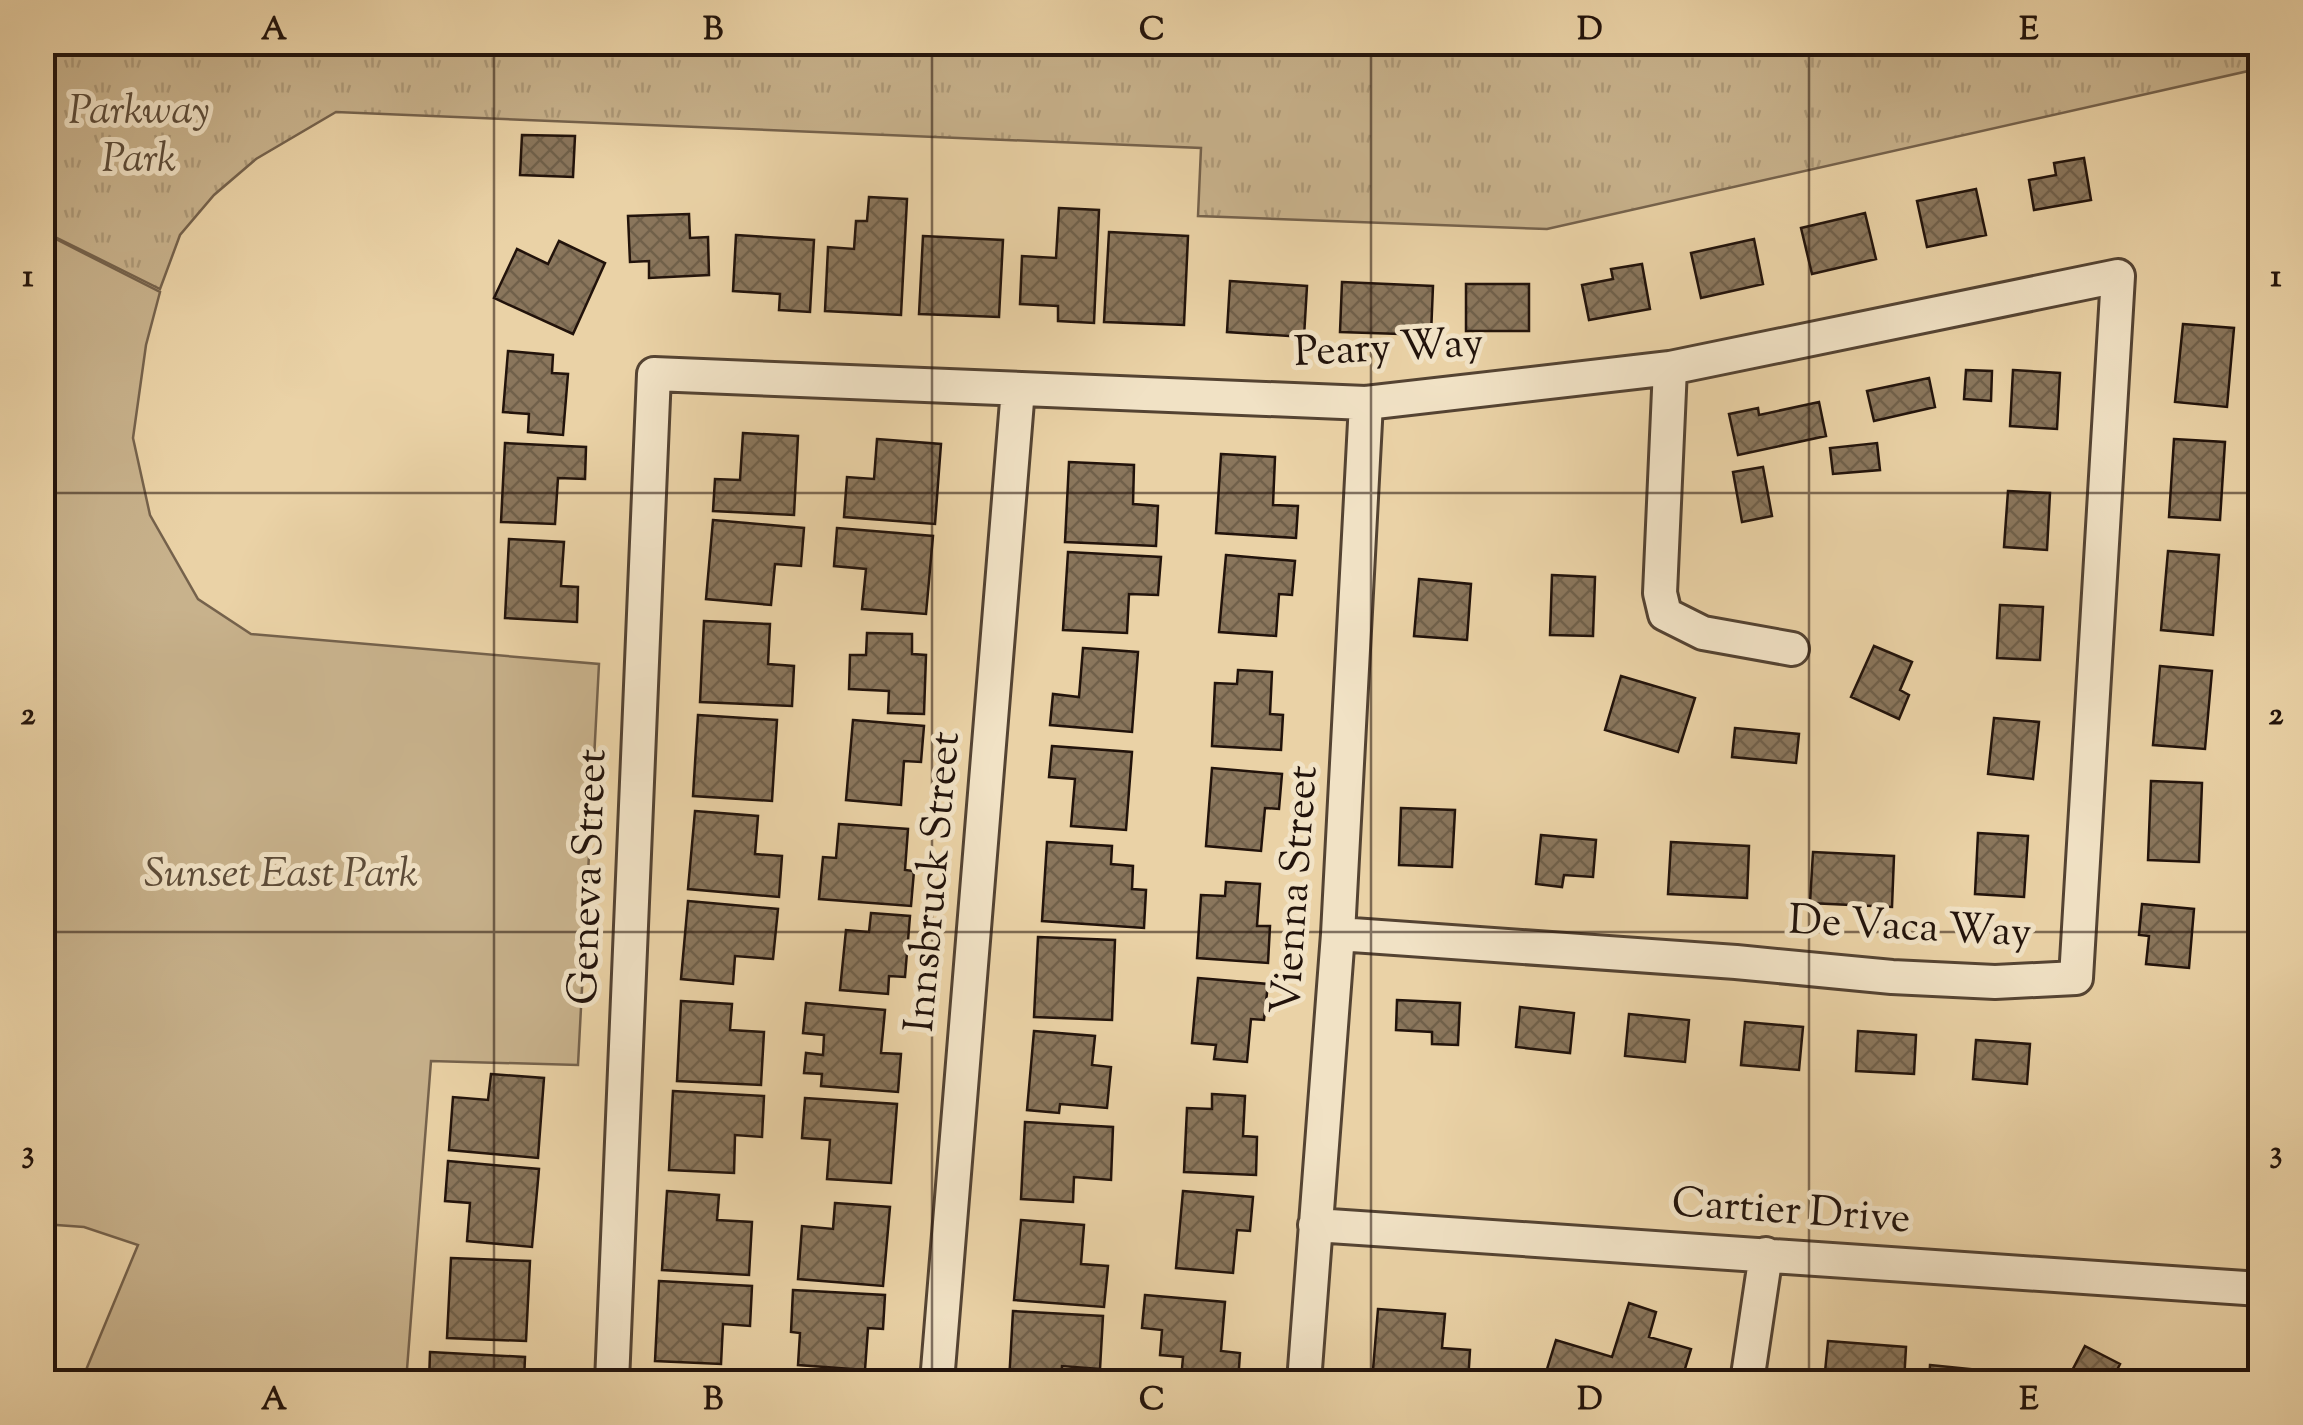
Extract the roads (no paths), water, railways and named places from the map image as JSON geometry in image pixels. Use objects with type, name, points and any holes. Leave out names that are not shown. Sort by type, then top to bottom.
[{"type":"street","name":"Peary Way","points":[[654,374],[1366,402],[1670,368],[2118,276]]},
{"type":"street","name":"De Vaca Way","points":[[1338,934],[1892,977],[1994,982],[2076,978],[2118,276]]},
{"type":"street","points":[[1670,368],[1660,593],[1665,614],[1703,634],[1792,648]]},
{"type":"street","name":"Geneva Street","points":[[612,1382],[654,374]]},
{"type":"street","name":"Innsbruck Street","points":[[937,1382],[1018,389]]},
{"type":"street","name":"Vienna Street","points":[[1304,1382],[1338,934],[1366,402]]},
{"type":"street","name":"Cartier Drive","points":[[1315,1225],[2260,1288]]},
{"type":"street","points":[[1748,1382],[1766,1254]]},
{"type":"waterway","points":[[1578,42],[1633,42]]},
{"type":"park label","name":"Parkway Park","points":[[139,137]]},
{"type":"park label","name":"Sunset East Park","points":[[281,876]]}]
